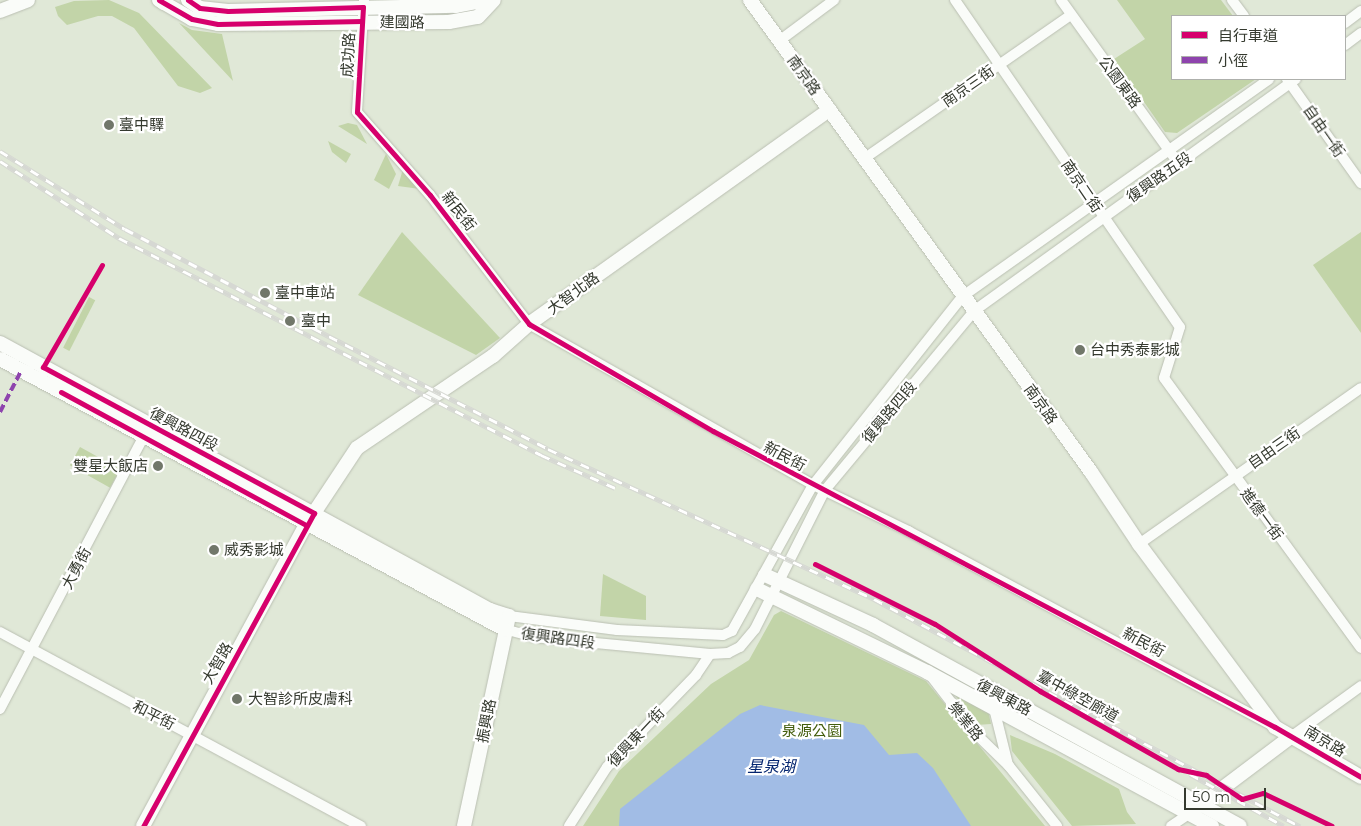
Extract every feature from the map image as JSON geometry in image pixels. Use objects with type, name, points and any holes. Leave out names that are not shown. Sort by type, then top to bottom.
[{"type":"street","points":[[0,11],[28,0]]},
{"type":"street","name":"建國路","points":[[188,0],[200,8],[228,11],[364,4],[470,5],[486,0]]},
{"type":"street","points":[[470,5],[478,17],[494,0]]},
{"type":"street","name":"南京路","points":[[750,0],[865,158],[1139,544],[1275,727],[1361,777]]},
{"type":"street","points":[[779,41],[834,0]]},
{"type":"street","name":"南京二街","points":[[955,0],[1180,327],[1164,378]]},
{"type":"street","name":"公園東路","points":[[1061,0],[1179,164]]},
{"type":"street","points":[[1232,0],[1243,15]]},
{"type":"street","name":"建國路","points":[[162,1],[192,19],[218,24],[362,21],[449,22],[478,17]]},
{"type":"street","name":"成功路","points":[[357,112],[364,4]]},
{"type":"street","points":[[1346,23],[1361,12]]},
{"type":"street","name":"南京三街","points":[[865,158],[1071,15]]},
{"type":"street","points":[[1346,44],[1361,33]]},
{"type":"street","name":"復興路五段","points":[[963,296],[1268,80]]},
{"type":"street","name":"復興路五段","points":[[974,311],[1102,216],[1179,164],[1291,80]]},
{"type":"street","name":"自由一街","points":[[1291,80],[1361,183]]},
{"type":"street","name":"大智北路","points":[[310,519],[362,444],[493,356],[530,324],[829,110]]},
{"type":"street","name":"新民街","points":[[357,112],[430,195],[530,324],[813,485],[1275,727]]},
{"type":"street","name":"復興路四段","points":[[506,623],[723,635],[737,626],[813,485],[963,296]]},
{"type":"street","name":"復興路四段","points":[[0,359],[147,431],[310,519],[490,610],[506,623],[533,637],[710,654],[728,653],[745,642],[771,596],[825,490],[974,311]]},
{"type":"street","name":"復興路四段","points":[[0,343],[147,431]]},
{"type":"street","name":"進德一街","points":[[1164,378],[1361,648]]},
{"type":"street","name":"自由三街","points":[[1139,544],[1361,388]]},
{"type":"street","name":"大勇街","points":[[0,709],[147,431]]},
{"type":"street","name":"大智路","points":[[143,826],[191,734],[310,519]]},
{"type":"street","name":"復興東路","points":[[764,575],[872,625],[1240,826]]},
{"type":"street","name":"復興東路","points":[[757,589],[993,706],[1212,826]]},
{"type":"street","name":"振興路","points":[[464,826],[506,623]]},
{"type":"street","name":"和平街","points":[[0,632],[361,826]]},
{"type":"street","name":"復興東一街","points":[[569,826],[607,767],[696,675],[710,654]]},
{"type":"street","name":"樂業路","points":[[927,672],[974,732],[1009,766],[1057,826]]},
{"type":"street","points":[[1171,826],[1190,814],[1200,804],[1361,686]]},
{"type":"street","name":"樂業路","points":[[989,688],[1009,766]]},
{"type":"green space","points":[[109,0],[139,13],[212,88],[200,93],[178,86],[134,28],[112,16],[98,16],[67,25],[58,16],[55,7],[74,1]]},
{"type":"green space","points":[[1117,0],[1221,0],[1232,15],[1171,15],[1171,80],[1255,80],[1177,133],[1165,132],[1114,59],[1145,39]]},
{"type":"green space","points":[[179,23],[192,30],[222,34],[233,81]]},
{"type":"green space","points":[[348,123],[357,125],[367,144],[338,126]]},
{"type":"green space","points":[[328,141],[351,154],[346,163],[332,152]]},
{"type":"green space","points":[[386,154],[396,174],[389,189],[374,180]]},
{"type":"green space","points":[[403,169],[420,189],[398,186]]},
{"type":"green space","points":[[402,232],[500,338],[476,355],[358,295]]},
{"type":"green space","points":[[1361,232],[1361,333],[1313,265]]},
{"type":"green space","points":[[89,297],[95,300],[69,351],[63,348]]},
{"type":"green space","points":[[80,447],[120,469],[110,488],[70,465]]},
{"type":"green space","points":[[603,574],[646,596],[646,620],[600,616]]},
{"type":"green space","name":"泉源公園","points":[[781,611],[926,681],[1045,826],[583,826],[619,771],[711,684],[749,660],[774,615]]},
{"type":"green space","points":[[953,692],[988,710],[991,724],[976,725]]},
{"type":"green space","points":[[1010,735],[1055,754],[1119,789],[1127,812],[1136,824],[1072,826],[1012,751]]},
{"type":"water","name":"星泉湖","points":[[760,705],[864,725],[889,755],[917,753],[933,768],[971,826],[619,826],[620,809],[740,714]]},
{"type":"railway","points":[[0,151],[125,229],[313,328],[548,449],[874,599],[1300,826]]},
{"type":"railway","points":[[0,161],[119,238],[541,455],[615,488]]},
{"type":"railway","points":[[1190,774],[1284,826]]},
{"type":"marked path","points":[[0,412],[21,371]]},
{"type":"cycle path","points":[[159,0],[192,19],[218,24],[362,21]]},
{"type":"cycle path","points":[[188,0],[200,8],[228,11],[363,7],[357,112],[430,195],[529,324],[713,431],[1275,727],[1361,777]]},
{"type":"cycle path","points":[[102,265],[43,367],[314,513],[143,826]]},
{"type":"cycle path","points":[[61,392],[306,525]]},
{"type":"cycle path","name":"臺中綠空廊道","points":[[815,564],[935,624],[1040,691],[1178,769],[1206,775],[1242,799],[1263,793],[1332,826]]},
{"type":"place","name":"臺中驛","points":[[109,125]]},
{"type":"place","name":"臺中車站","points":[[265,293]]},
{"type":"place","name":"臺中","points":[[290,321]]},
{"type":"place","name":"台中秀泰影城","points":[[1080,350]]},
{"type":"place","name":"雙星大飯店","points":[[158,466]]},
{"type":"place","name":"威秀影城","points":[[214,550]]},
{"type":"place","name":"大智診所皮膚科","points":[[237,699]]}]
